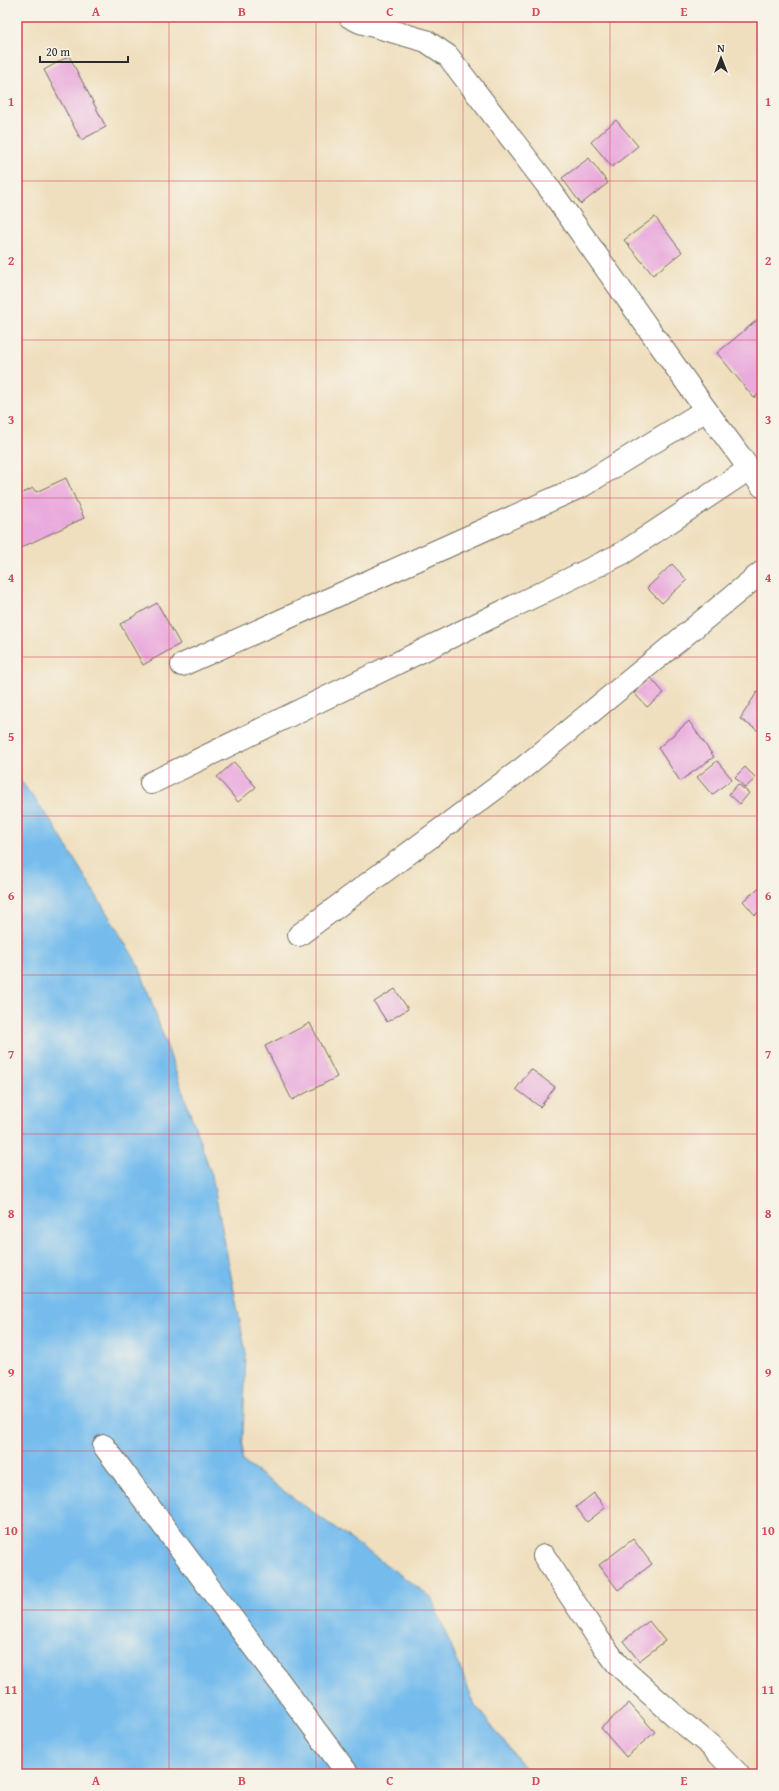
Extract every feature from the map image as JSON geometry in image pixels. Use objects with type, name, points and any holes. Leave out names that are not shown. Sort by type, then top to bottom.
[{"type":"street","points":[[350,17],[360,22],[426,41],[448,56],[547,185],[706,410],[762,486]]},
{"type":"street","points":[[182,665],[582,486],[706,410]]},
{"type":"street","points":[[151,783],[622,553],[749,468]]},
{"type":"street","points":[[299,935],[523,768],[762,572]]},
{"type":"street","points":[[104,1446],[348,1774]]},
{"type":"street","points":[[544,1556],[600,1641],[618,1665],[683,1724],[711,1746],[738,1774]]},
{"type":"water","points":[[17,776],[51,821],[139,966],[212,1176],[246,1354],[242,1461],[431,1597],[475,1705],[529,1774],[17,1774]]},
{"type":"building","points":[[69,56],[106,127],[81,140],[44,70]]},
{"type":"building","points":[[616,120],[638,146],[612,167],[591,142]]},
{"type":"building","points":[[589,158],[608,183],[581,204],[562,178]]},
{"type":"building","points":[[655,217],[682,252],[653,275],[624,240]]},
{"type":"building","points":[[762,316],[762,391],[754,398],[717,353]]},
{"type":"building","points":[[66,478],[84,518],[20,548],[17,541],[17,496],[33,488],[36,492]]},
{"type":"building","points":[[672,564],[687,580],[662,603],[647,588]]},
{"type":"building","points":[[157,603],[180,644],[143,665],[120,624]]},
{"type":"building","points":[[651,678],[664,693],[647,707],[634,693]]},
{"type":"building","points":[[757,692],[762,695],[762,733],[740,719]]},
{"type":"building","points":[[689,721],[714,757],[680,781],[658,748]]},
{"type":"building","points":[[717,761],[732,779],[712,795],[697,777]]},
{"type":"building","points":[[234,762],[256,787],[238,802],[217,777]]},
{"type":"building","points":[[745,767],[756,778],[745,788],[735,777]]},
{"type":"building","points":[[738,784],[749,793],[740,804],[729,794]]},
{"type":"building","points":[[762,885],[762,909],[755,915],[743,901]]},
{"type":"building","points":[[395,989],[408,1009],[387,1022],[374,1002]]},
{"type":"building","points":[[310,1023],[337,1077],[292,1100],[265,1046]]},
{"type":"building","points":[[531,1069],[555,1087],[540,1107],[516,1089]]},
{"type":"building","points":[[594,1493],[605,1508],[587,1522],[576,1507]]},
{"type":"building","points":[[633,1539],[652,1564],[618,1590],[599,1565]]},
{"type":"building","points":[[649,1621],[665,1641],[639,1661],[623,1641]]},
{"type":"building","points":[[629,1703],[655,1732],[626,1757],[601,1728]]}]
